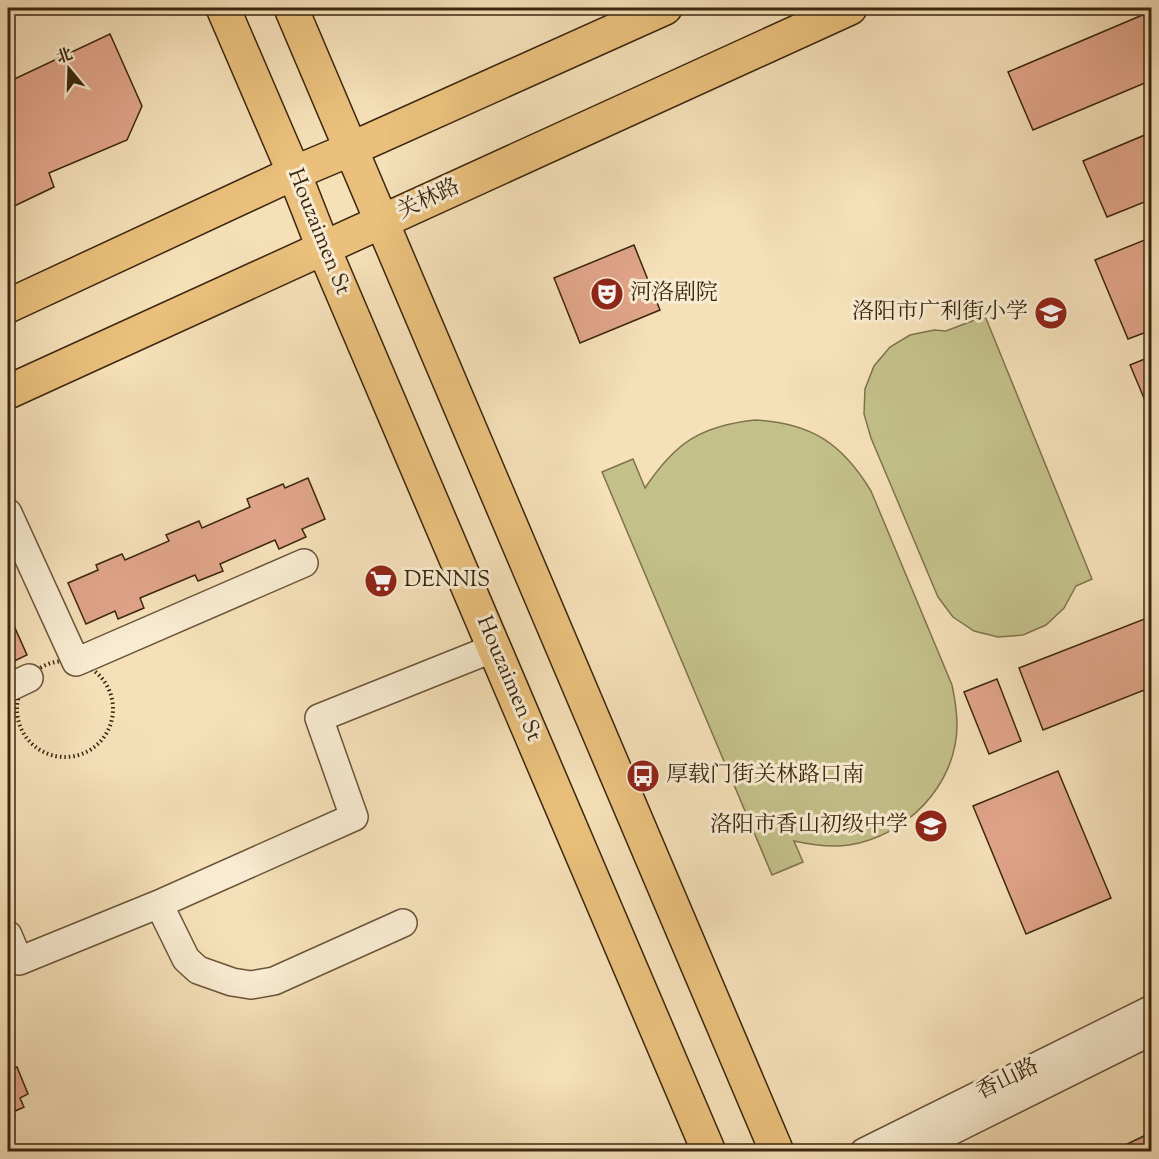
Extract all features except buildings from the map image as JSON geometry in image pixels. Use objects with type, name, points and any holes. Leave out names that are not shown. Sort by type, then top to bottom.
[{"type":"main road","name":"Houzaimen St","points":[[223,8],[294,173],[323,248],[709,1152]]},
{"type":"main road","points":[[291,8],[777,1152]]},
{"type":"main road","points":[[8,306],[294,173],[665,8]]},
{"type":"main road","name":"关林路","points":[[8,392],[850,8]]},
{"type":"street","points":[[8,513],[76,662],[304,563]]},
{"type":"street","points":[[8,935],[19,961],[159,904],[354,817],[320,718],[494,648]]},
{"type":"street","points":[[159,904],[186,959],[198,970],[232,982],[251,985],[274,981],[403,922]]},
{"type":"street","name":"香山路","points":[[864,1152],[1152,1009]]},
{"type":"street","name":"香山路","points":[[909,1152],[1152,1031]]},
{"type":"path","points":[[63,661],[76,662],[91,669],[103,680],[111,695],[113,711],[110,727],[101,741],[88,752],[72,757],[55,757],[40,750],[27,740],[20,725],[17,708],[20,692],[18,683],[38,669],[63,661]]},
{"type":"shaded area","points":[[985,316],[1092,579],[1076,586],[1064,608],[1046,625],[1023,635],[998,637],[974,631],[953,617],[938,597],[871,438],[864,414],[865,389],[874,366],[890,347],[910,335],[934,330],[946,331]]},
{"type":"shaded area","points":[[755,420],[775,422],[809,431],[836,448],[860,474],[871,491],[952,685],[957,721],[954,748],[948,769],[924,805],[908,819],[870,840],[849,845],[821,846],[794,841],[803,862],[772,875],[602,472],[633,459],[645,488],[667,459],[691,439],[719,427]]},
{"type":"place","name":"河洛剧院","points":[[607,294]]},
{"type":"place","name":"洛阳市广利街小学","points":[[1051,313]]},
{"type":"place","name":"DENNIS","points":[[381,581]]},
{"type":"place","name":"厚载门街关林路口南","points":[[643,776]]},
{"type":"place","name":"洛阳市香山初级中学","points":[[931,826]]}]
